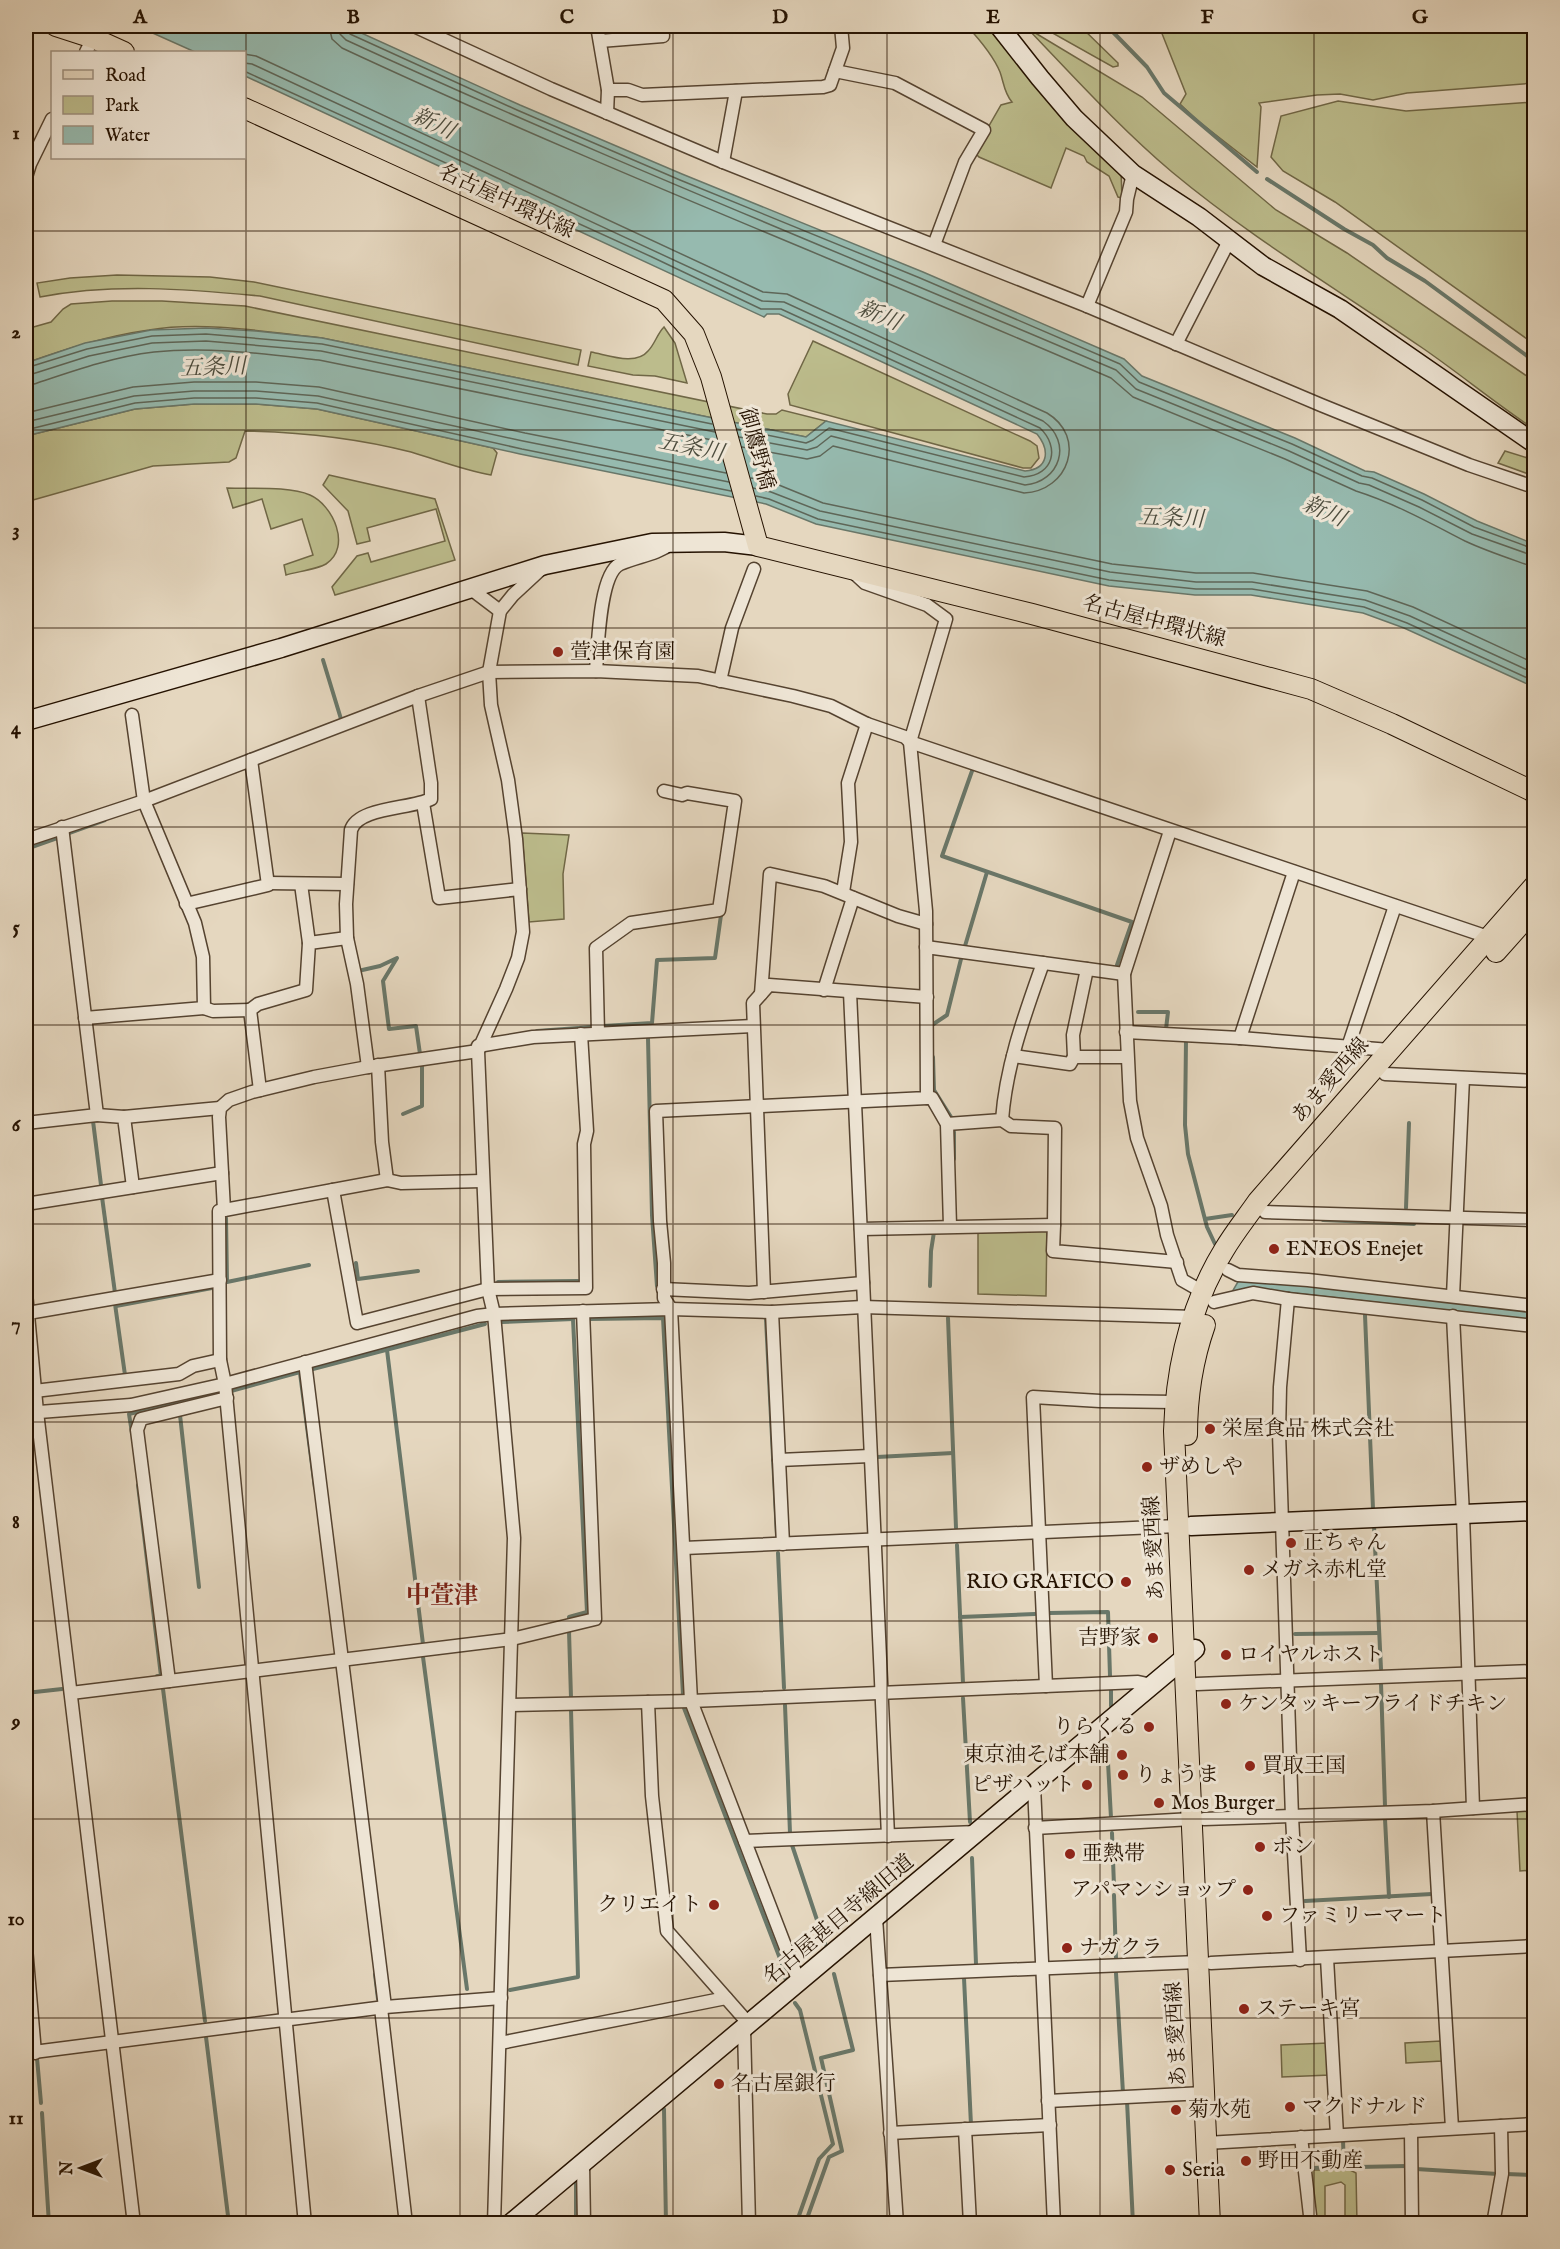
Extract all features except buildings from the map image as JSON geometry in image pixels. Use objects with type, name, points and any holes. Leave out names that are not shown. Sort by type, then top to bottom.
[{"type":"main road","points":[[56,26],[90,46],[118,51]]},
{"type":"main road","name":"名古屋中環状線","points":[[246,109],[664,300],[694,334],[711,377]]},
{"type":"main road","name":"御鷹野橋","points":[[711,377],[756,540]]},
{"type":"main road","name":"名古屋中環状線","points":[[756,540],[850,569],[1032,614],[1311,689],[1392,724],[1534,792]]},
{"type":"main road","name":"あま愛西線","points":[[1210,2223],[1213,2142],[1185,1526],[1189,1400],[1208,1297],[1224,1249],[1258,1201],[1491,939],[1534,886]]},
{"type":"main road","name":"あま愛西線","points":[[1185,1526],[1174,1431],[1175,1402],[1183,1354],[1194,1317],[1228,1270],[1265,1212],[1534,909]]},
{"type":"main road","name":"あま愛西線","points":[[1190,1654],[1197,1684],[1198,1819]]},
{"type":"main road","name":"あま愛西線","points":[[1204,1963],[1204,2093],[1213,2142],[1223,2223]]},
{"type":"street","points":[[414,26],[607,113],[723,162],[1087,306],[1460,462],[1534,487]]},
{"type":"street","points":[[597,26],[608,90],[607,113]]},
{"type":"street","points":[[600,41],[663,36],[662,26]]},
{"type":"street","points":[[608,90],[628,90],[642,95],[823,87],[830,85],[835,71],[844,41],[842,26]]},
{"type":"street","points":[[999,26],[1074,118],[1133,174],[1200,217],[1263,266],[1340,309],[1534,443]]},
{"type":"street","points":[[835,71],[896,83],[984,130],[965,162],[934,245]]},
{"type":"street","points":[[723,162],[736,91]]},
{"type":"street","points":[[26,177],[51,121]]},
{"type":"street","points":[[1087,306],[1116,240],[1122,206],[1133,174]]},
{"type":"street","points":[[1176,344],[1229,241]]},
{"type":"street","points":[[26,721],[281,648],[545,565],[612,550],[673,542],[756,540]]},
{"type":"street","points":[[596,671],[602,606],[610,572],[619,565],[658,553],[673,542]]},
{"type":"street","points":[[494,2223],[511,1704],[514,1538],[494,1314],[488,1289],[478,1048],[506,989],[518,958],[523,933],[516,839],[508,780],[491,705],[489,672],[500,611],[513,595],[545,565]]},
{"type":"street","points":[[720,681],[732,628],[754,569]]},
{"type":"street","points":[[850,569],[865,583],[927,605],[946,619],[910,742],[926,924],[927,1098]]},
{"type":"street","points":[[471,589],[500,611]]},
{"type":"street","points":[[26,840],[144,801],[418,696],[489,672],[596,671],[698,676],[831,706],[867,724],[905,737],[910,742],[1491,939]]},
{"type":"street","points":[[387,1180],[373,1066],[347,938],[347,884],[351,830],[356,820],[431,799],[431,783],[418,696]]},
{"type":"street","points":[[132,715],[144,801],[200,940],[204,1008]]},
{"type":"street","points":[[824,990],[848,895],[851,842],[848,783],[867,724]]},
{"type":"street","points":[[251,760],[268,883]]},
{"type":"street","points":[[597,1033],[596,948],[631,923],[719,910],[735,801],[664,791]]},
{"type":"street","points":[[423,803],[439,898],[520,889]]},
{"type":"street","points":[[63,826],[97,1115]]},
{"type":"street","points":[[1170,831],[1124,974],[1130,1101],[1137,1138],[1161,1206],[1167,1234],[1182,1280],[1208,1297],[1244,1293],[1534,1326]]},
{"type":"street","points":[[1240,1038],[1294,872]]},
{"type":"street","points":[[761,994],[770,874],[807,881],[898,916],[926,924]]},
{"type":"street","points":[[186,904],[268,885],[268,883],[347,884]]},
{"type":"street","points":[[86,1018],[204,1008],[213,1011],[250,1010],[258,1004],[306,990],[309,943],[301,884]]},
{"type":"street","points":[[1348,1047],[1395,906]]},
{"type":"street","points":[[309,943],[347,938]]},
{"type":"street","points":[[926,947],[1124,974]]},
{"type":"street","points":[[1002,1120],[1004,1096],[1013,1056],[1043,963]]},
{"type":"street","points":[[1013,1056],[1070,1064],[1074,1057],[1073,1035],[1087,969]]},
{"type":"street","points":[[764,1292],[753,1004],[769,985],[927,997]]},
{"type":"street","points":[[850,992],[888,1836]]},
{"type":"street","points":[[250,1010],[260,1090]]},
{"type":"street","points":[[26,1123],[97,1115],[124,1117],[220,1108],[229,1100],[314,1077],[533,1037],[753,1026]]},
{"type":"street","points":[[1126,1032],[1390,1050]]},
{"type":"street","points":[[333,1190],[357,1323],[488,1289],[586,1288],[584,1144],[586,1131],[581,1034]]},
{"type":"street","points":[[1074,1057],[1127,1057]]},
{"type":"street","points":[[1386,1074],[1534,1081]]},
{"type":"street","points":[[1453,1296],[1463,1078]]},
{"type":"street","points":[[799,1982],[691,1701],[671,1309],[664,1298],[663,1289],[664,1263],[656,1111],[932,1098],[947,1124],[950,1226]]},
{"type":"street","points":[[220,1108],[224,1210]]},
{"type":"street","points":[[124,1117],[133,1187]]},
{"type":"street","points":[[947,1124],[1002,1120],[1011,1126],[1055,1128],[1053,1251],[1177,1262]]},
{"type":"street","points":[[26,1204],[222,1173]]},
{"type":"street","points":[[305,2223],[227,1398],[220,1360],[219,1211],[387,1180],[401,1183],[482,1181]]},
{"type":"street","points":[[1265,1212],[1534,1220]]},
{"type":"street","points":[[861,1229],[1054,1225]]},
{"type":"street","points":[[1228,1270],[1238,1275],[1308,1280],[1534,1306]]},
{"type":"street","points":[[28,1313],[220,1280]]},
{"type":"street","points":[[663,1289],[764,1292],[864,1284]]},
{"type":"street","points":[[26,1293],[31,1413],[71,1693],[134,2223]]},
{"type":"street","points":[[1288,1299],[1279,1394],[1292,1817],[1300,1960]]},
{"type":"street","points":[[31,1413],[131,1405],[225,1384],[477,1316],[494,1314],[671,1309],[772,1312],[864,1307],[1194,1317]]},
{"type":"street","points":[[71,1693],[512,1638],[596,1619],[583,1311]]},
{"type":"street","points":[[772,1312],[783,1544]]},
{"type":"street","points":[[1453,1316],[1470,1674],[1473,1808]]},
{"type":"street","points":[[30,1391],[179,1374],[193,1366],[220,1360]]},
{"type":"street","points":[[306,1362],[343,1660],[406,2223]]},
{"type":"street","points":[[1046,1686],[1033,1397],[1175,1402]]},
{"type":"street","points":[[169,1681],[138,1424],[141,1419],[227,1398]]},
{"type":"street","points":[[779,1460],[870,1456]]},
{"type":"street","points":[[684,1548],[1534,1511]]},
{"type":"street","name":"名古屋甚目寺線旧道","points":[[510,2223],[1190,1654]]},
{"type":"street","points":[[1197,1684],[1534,1671]]},
{"type":"street","points":[[511,1704],[691,1701],[1138,1682],[1152,1685]]},
{"type":"street","points":[[648,1701],[652,1796],[667,1931],[726,1998],[747,2026],[749,2223]]},
{"type":"street","points":[[1034,1786],[1053,2223]]},
{"type":"street","points":[[1035,1828],[1198,1819],[1433,1811],[1534,1804]]},
{"type":"street","points":[[1433,1811],[1452,2128]]},
{"type":"street","points":[[745,1841],[978,1832]]},
{"type":"street","points":[[876,1918],[897,2223]]},
{"type":"street","points":[[880,1975],[1300,1960],[1534,1946]]},
{"type":"street","points":[[26,1948],[30,2053],[383,2007],[501,1998]]},
{"type":"street","points":[[1327,1958],[1337,2135]]},
{"type":"street","points":[[500,2043],[726,1998]]},
{"type":"street","points":[[1048,2102],[1204,2093]]},
{"type":"street","points":[[1213,2142],[1534,2124]]},
{"type":"street","points":[[890,2133],[1050,2125]]},
{"type":"street","points":[[1493,2223],[1502,2175],[1501,2126]]},
{"type":"street","points":[[965,2129],[970,2223]]},
{"type":"street","points":[[1411,2131],[1412,2223]]},
{"type":"street","points":[[1301,2137],[1311,2223]]},
{"type":"street","points":[[583,2163],[584,2223]]},
{"type":"green space","points":[[967,26],[988,26],[1031,77],[1121,171],[1122,198],[1118,197],[1109,176],[1087,162],[1084,156],[1066,148],[1051,188],[979,157],[974,152],[1001,105],[1012,102],[994,59]]},
{"type":"green space","points":[[1040,26],[1080,26],[1118,63],[1118,66],[1113,67]]},
{"type":"green space","points":[[1159,26],[1534,26],[1534,83],[1407,93],[1373,100],[1340,94],[1259,103],[1261,107],[1257,167],[1180,104],[1186,94]]},
{"type":"green space","points":[[1027,28],[1142,97],[1276,210],[1347,253],[1534,381],[1534,429],[1435,357],[1263,241],[1202,196],[1134,138]]},
{"type":"green space","points":[[1338,101],[1406,111],[1534,102],[1534,344],[1335,202],[1283,171],[1271,157],[1281,116]]},
{"type":"green space","points":[[117,275],[210,277],[254,282],[581,350],[578,365],[260,296],[205,291],[122,289],[40,297],[37,283]]},
{"type":"green space","points":[[162,301],[245,306],[767,414],[776,414],[782,410],[826,421],[806,437],[322,338],[235,328],[170,328],[133,333],[86,344],[26,363],[26,328],[51,322],[71,304]]},
{"type":"green space","points":[[664,327],[675,343],[687,383],[588,366],[591,352],[629,359],[643,355]]},
{"type":"green space","points":[[813,341],[1030,441],[1037,446],[1039,458],[1031,468],[1023,468],[790,405],[788,394]]},
{"type":"green space","points":[[194,404],[256,404],[317,409],[493,448],[497,453],[491,475],[411,452],[349,439],[308,434],[245,431],[236,458],[229,462],[153,466],[26,502],[26,436],[135,409]]},
{"type":"green space","points":[[1505,451],[1534,460],[1534,476],[1498,463]]},
{"type":"green space","points":[[329,475],[435,499],[455,560],[335,595],[332,587],[357,556],[368,553],[371,562],[445,541],[436,509],[367,528],[370,541],[357,544],[348,511],[323,485]]},
{"type":"green space","points":[[227,488],[292,490],[318,500],[332,517],[336,527],[338,547],[334,557],[322,566],[286,575],[284,565],[313,555],[302,519],[271,529],[262,499],[233,508]]},
{"type":"green space","points":[[522,833],[569,835],[563,874],[564,919],[529,922]]},
{"type":"green space","points":[[1047,1228],[1046,1296],[978,1294],[978,1229]]},
{"type":"green space","points":[[1534,1810],[1534,1870],[1520,1871],[1517,1811]]},
{"type":"green space","points":[[1441,2041],[1442,2061],[1406,2063],[1405,2043]]},
{"type":"green space","points":[[1328,2043],[1330,2075],[1282,2077],[1281,2045]]},
{"type":"green space","points":[[1312,2170],[1350,2170],[1356,2173],[1357,2223],[1341,2223],[1345,2221],[1345,2185],[1341,2182],[1325,2186],[1325,2221],[1315,2223],[1309,2175]]},
{"type":"water","points":[[137,26],[346,26],[520,105],[923,272],[1124,359],[1142,376],[1295,438],[1365,471],[1374,472],[1424,494],[1477,521],[1534,544],[1534,687],[1404,628],[1363,613],[1251,595],[1195,595],[1109,586],[816,524],[766,504],[520,454],[317,409],[256,404],[194,404],[135,409],[26,436],[26,363],[85,343],[151,330],[206,328],[322,338],[806,437],[826,421],[1025,471],[1039,467],[1043,463],[1044,446],[1037,434],[779,314],[767,314],[764,317],[246,76],[246,51],[193,51]]},
{"type":"water","points":[[1239,1280],[1534,1309],[1534,1320],[1285,1292],[1247,1289],[1232,1292]]},
{"type":"waterway","points":[[1109,28],[1147,67],[1164,93],[1257,172]]},
{"type":"waterway","points":[[1267,179],[1373,245],[1387,258],[1425,281],[1534,361]]},
{"type":"waterway","points":[[323,660],[341,719]]},
{"type":"waterway","points":[[972,771],[942,856],[1132,922],[1117,965]]},
{"type":"waterway","points":[[69,833],[105,820]]},
{"type":"waterway","points":[[26,849],[60,837]]},
{"type":"waterway","points":[[965,946],[987,872]]},
{"type":"waterway","points":[[603,1026],[652,1023],[657,960],[715,958],[721,915]]},
{"type":"waterway","points":[[358,971],[380,966],[397,958],[383,981],[389,1029],[416,1026],[420,1054]]},
{"type":"waterway","points":[[932,1028],[932,1025],[947,1015],[961,959]]},
{"type":"waterway","points":[[1138,1012],[1168,1012],[1166,1029],[1169,1029]]},
{"type":"waterway","points":[[537,1031],[592,1027]]},
{"type":"waterway","points":[[648,1038],[652,1215],[657,1286]]},
{"type":"waterway","points":[[1186,1040],[1185,1125],[1188,1154],[1207,1227],[1215,1244]]},
{"type":"waterway","points":[[933,1057],[934,1090],[951,1117]]},
{"type":"waterway","points":[[403,1114],[422,1106],[422,1063]]},
{"type":"waterway","points":[[93,1121],[101,1185]]},
{"type":"waterway","points":[[1406,1208],[1409,1123]]},
{"type":"waterway","points":[[954,1132],[954,1159]]},
{"type":"waterway","points":[[102,1197],[115,1293]]},
{"type":"waterway","points":[[1205,1219],[1232,1215]]},
{"type":"waterway","points":[[226,1218],[227,1282],[309,1265]]},
{"type":"waterway","points":[[1323,1220],[1414,1224]]},
{"type":"waterway","points":[[930,1286],[931,1251],[934,1232],[936,1232]]},
{"type":"waterway","points":[[356,1263],[358,1279],[418,1271]]},
{"type":"waterway","points":[[498,1282],[578,1281]]},
{"type":"waterway","points":[[116,1306],[212,1288]]},
{"type":"waterway","points":[[115,1304],[125,1375]]},
{"type":"waterway","points":[[1365,1315],[1373,1509]]},
{"type":"waterway","points":[[589,1319],[663,1318],[683,1695]]},
{"type":"waterway","points":[[948,1318],[956,1528]]},
{"type":"waterway","points":[[502,1322],[573,1319]]},
{"type":"waterway","points":[[569,1619],[569,1617],[587,1612],[573,1319]]},
{"type":"waterway","points":[[766,1319],[777,1536]]},
{"type":"waterway","points":[[313,1369],[485,1324]]},
{"type":"waterway","points":[[387,1350],[423,1644]]},
{"type":"waterway","points":[[231,1391],[300,1372]]},
{"type":"waterway","points":[[300,1373],[315,1488]]},
{"type":"waterway","points":[[132,1433],[129,1414],[220,1392]]},
{"type":"waterway","points":[[180,1415],[199,1587]]},
{"type":"waterway","points":[[877,1457],[953,1453]]},
{"type":"waterway","points":[[138,1485],[161,1676],[157,1676]]},
{"type":"waterway","points":[[1374,1526],[1381,1669]]},
{"type":"waterway","points":[[957,1545],[963,1683]]},
{"type":"waterway","points":[[778,1553],[784,1688]]},
{"type":"waterway","points":[[1049,1613],[1108,1612],[1110,1676]]},
{"type":"waterway","points":[[960,1617],[1035,1614]]},
{"type":"waterway","points":[[569,1631],[571,1698]]},
{"type":"waterway","points":[[1295,1634],[1378,1633]]},
{"type":"waterway","points":[[423,1657],[467,1989]]},
{"type":"waterway","points":[[1381,1683],[1385,1806]]},
{"type":"waterway","points":[[26,1693],[62,1689]]},
{"type":"waterway","points":[[163,1689],[205,2021]]},
{"type":"waterway","points":[[1111,1690],[1111,1706]]},
{"type":"waterway","points":[[963,1698],[970,1822]]},
{"type":"waterway","points":[[785,1705],[790,1833]]},
{"type":"waterway","points":[[684,1708],[784,1969],[785,1978]]},
{"type":"waterway","points":[[510,1990],[578,1977],[571,1710]]},
{"type":"waterway","points":[[1107,1744],[1111,1818]]},
{"type":"waterway","points":[[1385,1819],[1389,1897]]},
{"type":"waterway","points":[[1112,1833],[1114,1886]]},
{"type":"waterway","points":[[792,1845],[825,1944]]},
{"type":"waterway","points":[[972,1858],[976,1964]]},
{"type":"waterway","points":[[1305,1901],[1432,1894]]},
{"type":"waterway","points":[[1114,1895],[1116,1958]]},
{"type":"waterway","points":[[1116,1973],[1123,2093]]},
{"type":"waterway","points":[[375,1974],[378,1999]]},
{"type":"waterway","points":[[805,2224],[829,2157],[842,2151],[821,2058],[853,2050],[834,1974]]},
{"type":"waterway","points":[[964,1978],[971,2125]]},
{"type":"waterway","points":[[795,2003],[800,2010],[833,2144],[819,2159],[796,2224]]},
{"type":"waterway","points":[[206,2037],[229,2224]]},
{"type":"waterway","points":[[37,2058],[41,2103]]},
{"type":"waterway","points":[[1127,2101],[1133,2224]]},
{"type":"waterway","points":[[664,2109],[666,2224]]},
{"type":"waterway","points":[[42,2113],[49,2224]]},
{"type":"waterway","points":[[1343,2140],[1344,2168]]},
{"type":"waterway","points":[[1309,2168],[1407,2166]]},
{"type":"waterway","points":[[1416,2169],[1498,2174]]},
{"type":"waterway","points":[[1506,2174],[1534,2175]]},
{"type":"waterway","points":[[576,2182],[576,2224]]},
{"type":"place","name":"萱津保育園","points":[[558,652]]},
{"type":"place","name":"ENEOS Enejet","points":[[1274,1249]]},
{"type":"place","name":"栄屋食品 株式会社","points":[[1210,1429]]},
{"type":"place","name":"ザめしや","points":[[1147,1467]]},
{"type":"place","name":"正ちゃん","points":[[1291,1543]]},
{"type":"place","name":"メガネ赤札堂","points":[[1249,1570]]},
{"type":"place","name":"RIO GRAFICO","points":[[1126,1582]]},
{"type":"place","name":"吉野家","points":[[1153,1638]]},
{"type":"place","name":"ロイヤルホスト","points":[[1226,1655]]},
{"type":"place","name":"ケンタッキーフライドチキン","points":[[1226,1704]]},
{"type":"place","name":"りらくる","points":[[1149,1727]]},
{"type":"place","name":"東京油そば本舗","points":[[1122,1755]]},
{"type":"place","name":"買取王国","points":[[1250,1766]]},
{"type":"place","name":"りょうま","points":[[1123,1775]]},
{"type":"place","name":"ピザハット","points":[[1087,1785]]},
{"type":"place","name":"Mos Burger","points":[[1159,1803]]},
{"type":"place","name":"ボン","points":[[1260,1847]]},
{"type":"place","name":"亜熱帯","points":[[1070,1854]]},
{"type":"place","name":"アパマンショップ","points":[[1248,1890]]},
{"type":"place","name":"クリエイト","points":[[714,1905]]},
{"type":"place","name":"ファミリーマート","points":[[1267,1916]]},
{"type":"place","name":"ナガクラ","points":[[1067,1948]]},
{"type":"place","name":"ステーキ宮","points":[[1244,2009]]},
{"type":"place","name":"名古屋銀行","points":[[719,2084]]},
{"type":"place","name":"マクドナルド","points":[[1290,2107]]},
{"type":"place","name":"菊水苑","points":[[1176,2110]]},
{"type":"place","name":"野田不動産","points":[[1246,2161]]},
{"type":"place","name":"Seria","points":[[1170,2170]]},
{"type":"district","name":"中萱津","points":[[442,1596]]},
{"type":"water label","name":"新川","points":[[433,124]]},
{"type":"water label","name":"新川","points":[[879,316]]},
{"type":"water label","name":"五条川","points":[[213,368]]},
{"type":"water label","name":"五条川","points":[[691,448]]},
{"type":"water label","name":"新川","points":[[1324,512]]},
{"type":"water label","name":"五条川","points":[[1171,519]]}]
